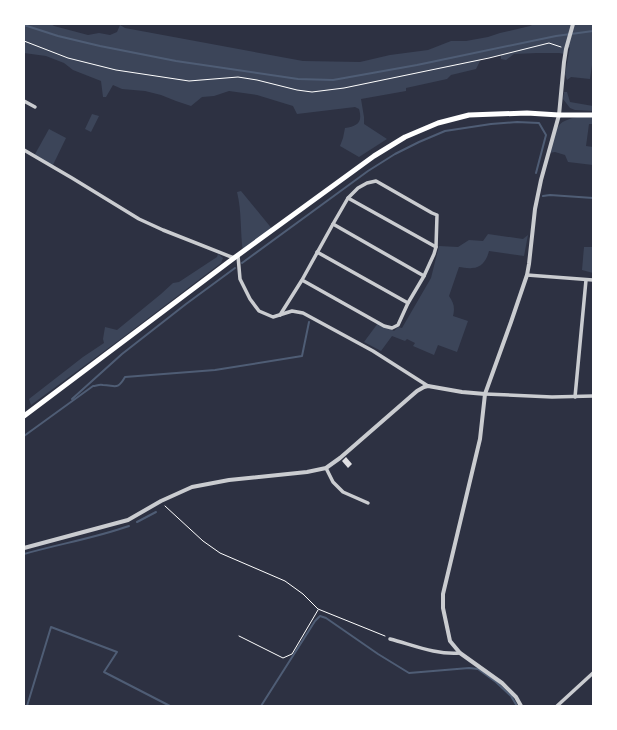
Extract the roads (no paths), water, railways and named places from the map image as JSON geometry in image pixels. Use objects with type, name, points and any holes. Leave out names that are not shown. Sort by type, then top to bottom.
[{"type":"main road","points":[[24,416],[236,257],[374,156],[405,137],[438,123],[470,115],[527,113],[593,115]]},
{"type":"street","points":[[521,706],[516,697],[502,683],[460,653],[450,641],[443,608],[443,594],[480,439],[485,394],[527,275],[540,180],[559,115],[566,49],[573,24]]},
{"type":"street","points":[[24,101],[35,107]]},
{"type":"street","points":[[24,150],[139,219],[163,230],[236,257],[240,278],[250,299],[259,311],[273,317],[292,311],[302,313],[372,351],[428,386],[462,392],[485,394],[552,397],[593,396]]},
{"type":"street","points":[[280,315],[302,280],[348,198],[358,188],[367,183],[376,181],[438,215],[436,247],[434,254],[398,325],[392,328],[384,326],[302,280]]},
{"type":"street","points":[[348,198],[436,247]]},
{"type":"street","points":[[333,224],[424,276]]},
{"type":"street","points":[[318,252],[408,303]]},
{"type":"street","points":[[527,275],[593,280]]},
{"type":"street","points":[[575,396],[586,280]]},
{"type":"street","points":[[24,548],[128,520],[161,501],[192,487],[229,480],[307,472],[326,468],[417,391],[428,386]]},
{"type":"street","points":[[326,468],[333,482],[343,492],[368,503]]},
{"type":"street","points":[[390,639],[439,653],[460,653]]},
{"type":"street","points":[[557,706],[593,673]]},
{"type":"waterway","points":[[24,25],[58,36],[100,46],[176,61],[298,79],[333,80],[417,65],[556,36],[593,31]]},
{"type":"waterway","points":[[242,263],[368,171],[395,154],[445,131],[491,124],[517,122],[539,123],[546,135],[536,173]]},
{"type":"waterway","points":[[543,196],[550,195],[593,198]]},
{"type":"waterway","points":[[72,399],[122,354],[235,268]]},
{"type":"waterway","points":[[24,436],[93,386],[118,386],[125,377],[215,370],[302,356],[309,322]]},
{"type":"waterway","points":[[137,522],[156,512]]},
{"type":"waterway","points":[[24,554],[129,526]]},
{"type":"waterway","points":[[261,706],[315,621],[320,616],[326,618],[378,654],[409,673],[469,668],[478,669],[496,682],[511,696],[517,706]]},
{"type":"waterway","points":[[27,706],[51,627],[117,652],[104,672],[170,706]]}]
